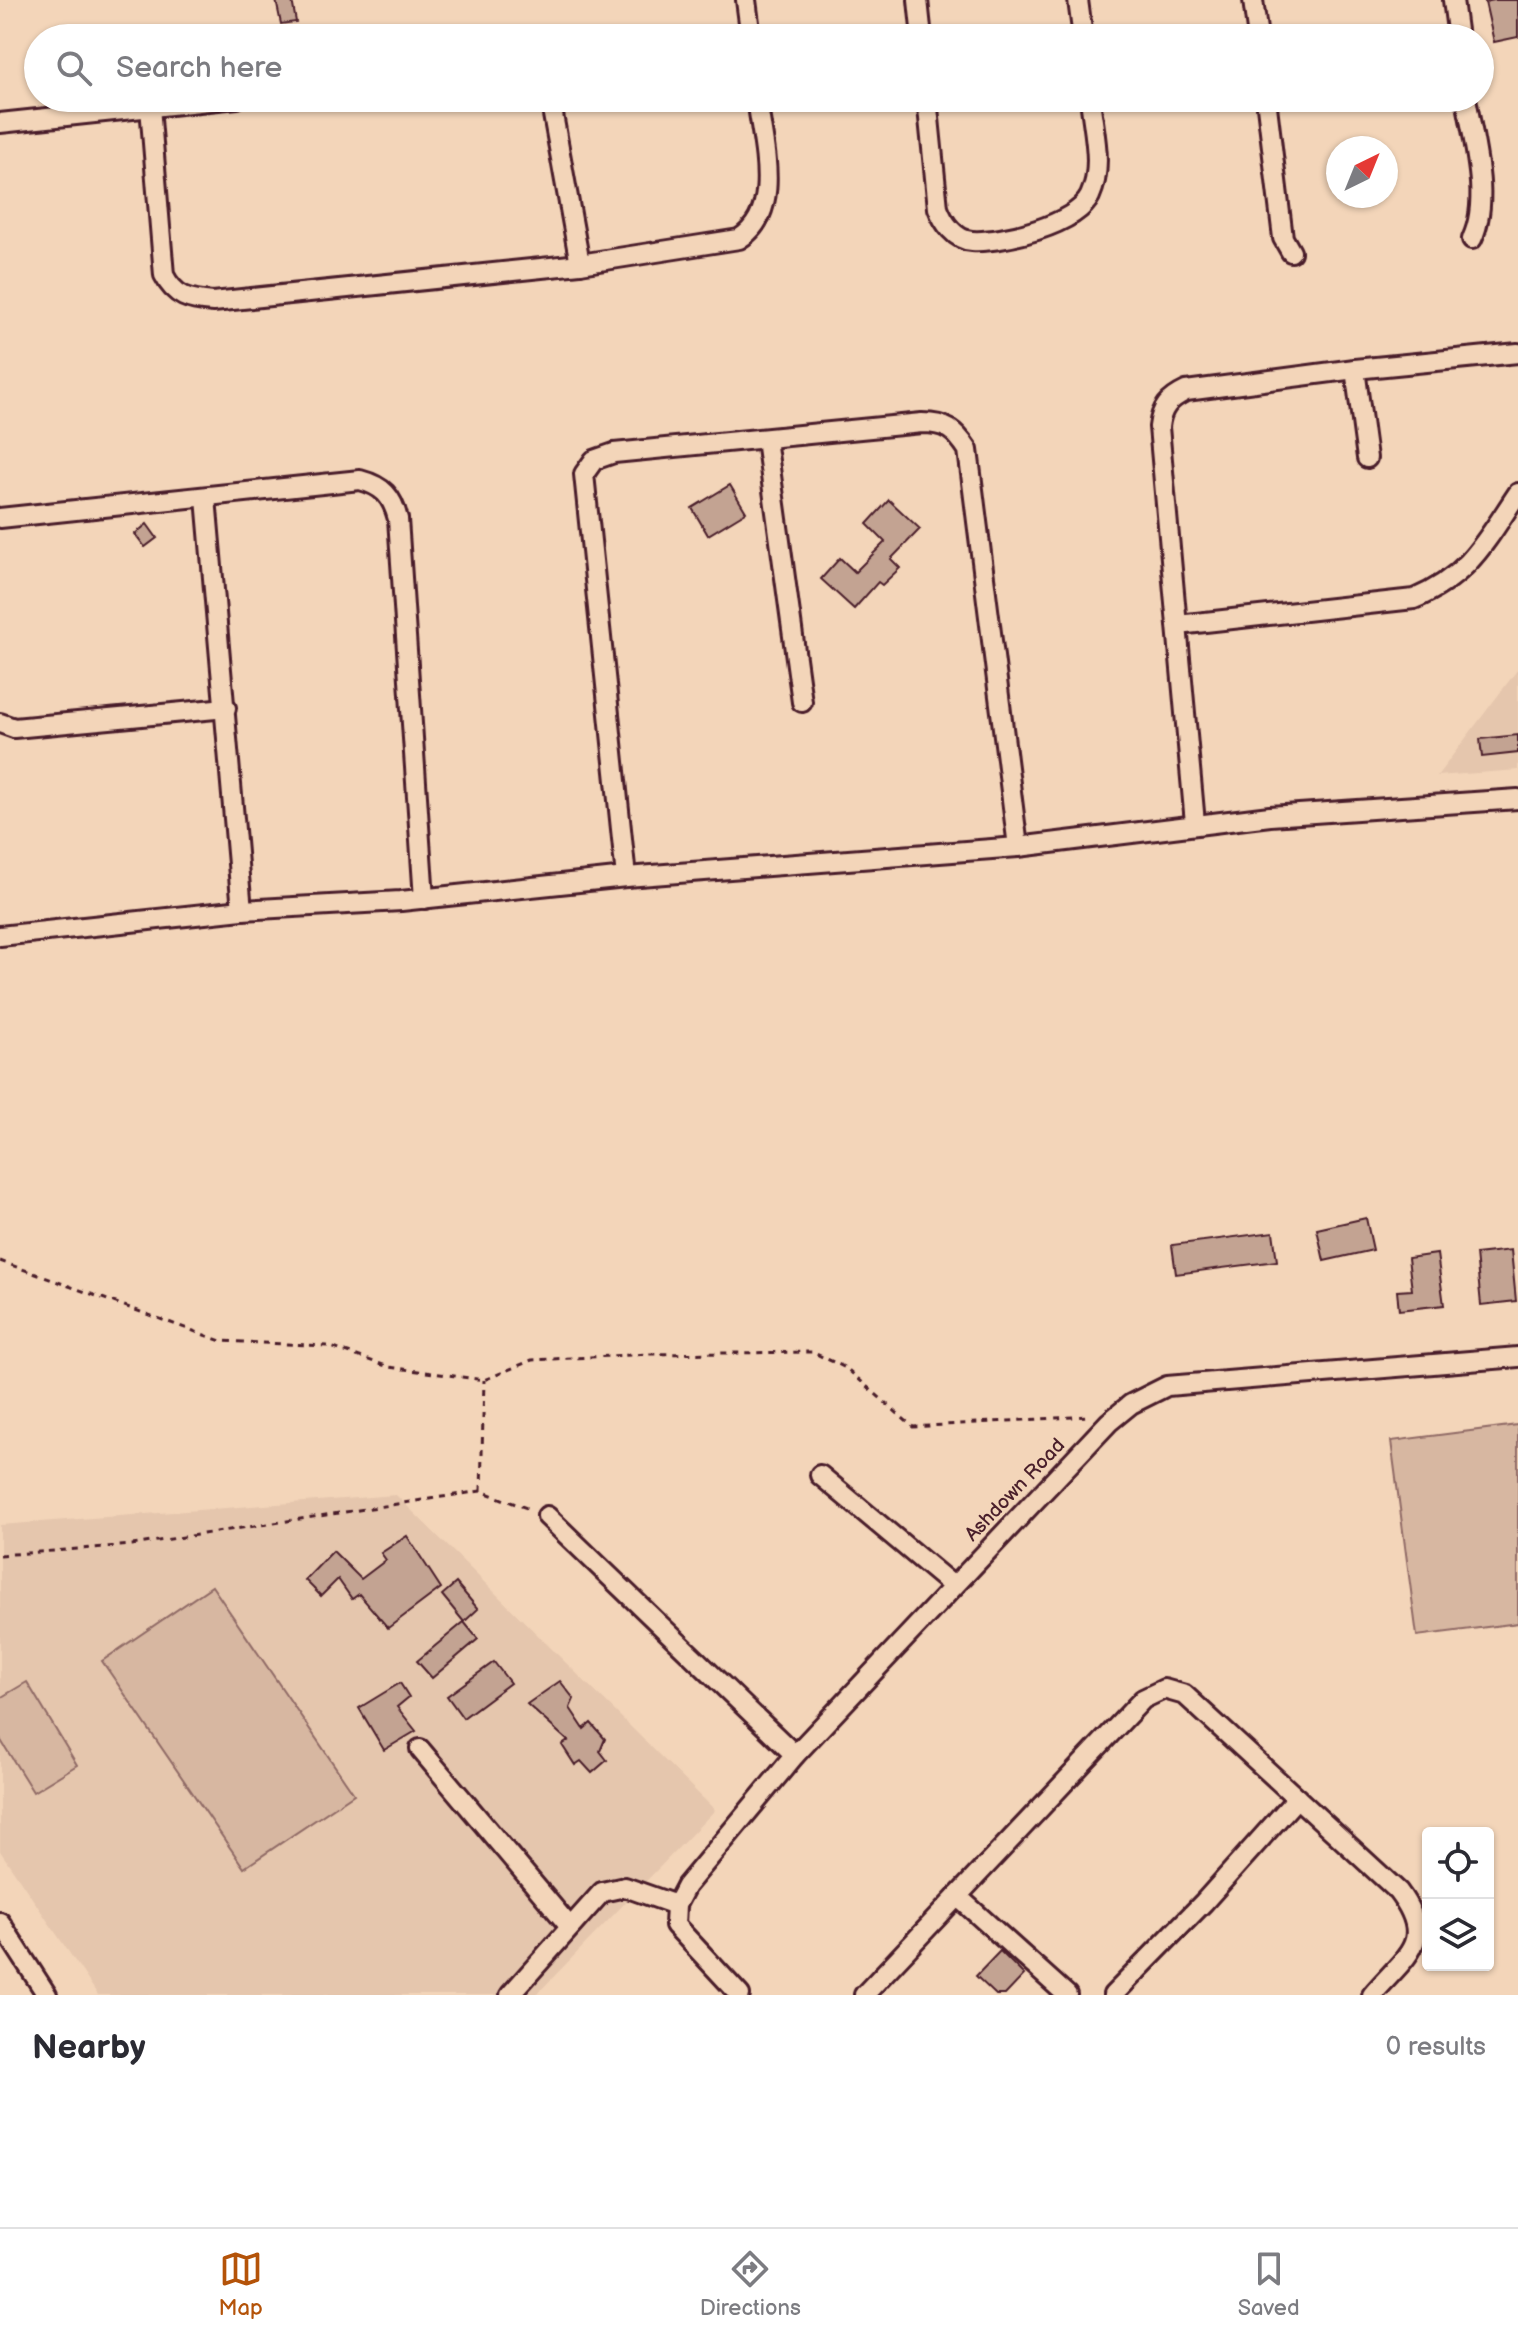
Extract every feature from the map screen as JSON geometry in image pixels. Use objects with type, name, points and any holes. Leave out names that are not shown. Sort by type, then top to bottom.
[{"type":"street","points":[[746,0],[749,24]]},
{"type":"street","points":[[918,0],[921,24]]},
{"type":"street","points":[[1078,0],[1081,24]]},
{"type":"street","points":[[1253,0],[1256,24]]},
{"type":"street","points":[[1453,0],[1456,24]]},
{"type":"street","points":[[0,123],[103,112]]},
{"type":"street","points":[[150,112],[164,275],[171,290],[189,301],[213,302],[580,264],[739,239],[755,230],[765,210],[766,188],[758,112]]},
{"type":"street","points":[[553,112],[580,264]]},
{"type":"street","points":[[928,112],[938,208],[943,221],[956,235],[970,242],[1053,227],[1073,215],[1089,198],[1098,169],[1092,112]]},
{"type":"street","points":[[1268,112],[1283,238],[1291,252]]},
{"type":"street","points":[[1468,112],[1480,196],[1479,224],[1472,239]]},
{"type":"street","points":[[1195,823],[1161,413],[1172,398],[1186,391],[1355,369],[1518,353]]},
{"type":"street","points":[[1355,369],[1367,458]]},
{"type":"street","points":[[626,877],[584,474],[594,460],[614,453],[942,423],[956,432],[968,450],[1018,847]]},
{"type":"street","points":[[766,439],[802,702]]},
{"type":"street","points":[[0,518],[360,480],[378,485],[393,501],[398,519],[424,899]]},
{"type":"street","points":[[1178,625],[1414,599],[1443,587],[1469,565],[1518,493]]},
{"type":"street","points":[[206,498],[242,910]]},
{"type":"street","points":[[0,723],[14,728],[226,708]]},
{"type":"street","points":[[0,936],[242,910],[424,899],[626,877],[1018,847],[1195,823],[1518,799]]},
{"type":"street","name":"Ashdown Road","points":[[676,1905],[686,1886],[795,1755],[1109,1422],[1131,1404],[1167,1386],[1518,1357]]},
{"type":"street","points":[[820,1475],[953,1586]]},
{"type":"street","points":[[547,1516],[795,1755]]},
{"type":"street","points":[[864,1995],[1143,1699],[1164,1689],[1185,1695],[1398,1891],[1412,1910],[1419,1927],[1412,1948],[1372,1995]]},
{"type":"street","points":[[420,1749],[570,1927]]},
{"type":"street","points":[[1113,1995],[1204,1902],[1297,1798]]},
{"type":"street","points":[[510,1995],[602,1892],[613,1887],[625,1887],[676,1905],[675,1925],[703,1960],[740,1995]]},
{"type":"street","points":[[957,1896],[1067,1995]]},
{"type":"street","points":[[0,1922],[47,1995]]},
{"type":"path","points":[[0,1261],[221,1341],[328,1346],[389,1367],[484,1380],[532,1360],[650,1354],[812,1352],[846,1368],[913,1427],[981,1425],[1102,1412]]},
{"type":"path","points":[[481,1491],[484,1380]]},
{"type":"path","points":[[0,1555],[132,1545],[481,1491],[547,1516]]},
{"type":"shaded area","points":[[1518,669],[1518,770],[1437,776]]},
{"type":"shaded area","points":[[1518,1425],[1518,1623],[1417,1636],[1391,1441]]},
{"type":"shaded area","points":[[396,1495],[715,1810],[536,1995],[98,1995],[0,1851],[0,1525]]},
{"type":"shaded area","points":[[212,1586],[354,1794],[244,1868],[102,1661]]},
{"type":"shaded area","points":[[27,1682],[77,1765],[33,1792],[0,1739],[0,1698]]},
{"type":"building","points":[[276,0],[292,0],[296,22],[281,24]]},
{"type":"building","points":[[1518,0],[1518,37],[1494,42],[1494,24],[1490,24],[1485,2]]},
{"type":"building","points":[[730,485],[746,512],[708,535],[692,508]]},
{"type":"building","points":[[889,500],[920,529],[891,559],[900,568],[882,585],[878,582],[854,609],[821,579],[840,558],[855,572],[885,542],[867,524]]},
{"type":"building","points":[[147,524],[157,538],[145,547],[135,534]]},
{"type":"building","points":[[1518,735],[1518,753],[1482,757],[1480,739]]},
{"type":"building","points":[[1366,1218],[1373,1250],[1324,1261],[1317,1229]]},
{"type":"building","points":[[1273,1232],[1277,1261],[1176,1274],[1172,1245]]},
{"type":"building","points":[[1511,1250],[1516,1301],[1481,1305],[1476,1254]]},
{"type":"building","points":[[1437,1254],[1444,1305],[1399,1310],[1397,1291],[1412,1290],[1408,1258]]},
{"type":"building","points":[[407,1536],[441,1588],[388,1628],[359,1594],[352,1599],[338,1579],[321,1596],[305,1580],[333,1551],[361,1579],[386,1560],[381,1553]]},
{"type":"building","points":[[456,1583],[478,1609],[464,1622],[442,1595]]},
{"type":"building","points":[[464,1622],[478,1639],[432,1678],[417,1661]]},
{"type":"building","points":[[494,1662],[510,1683],[463,1718],[447,1696]]},
{"type":"building","points":[[560,1681],[574,1699],[570,1708],[584,1729],[591,1723],[605,1739],[600,1751],[607,1760],[592,1773],[581,1761],[575,1765],[562,1745],[568,1741],[527,1704]]},
{"type":"building","points":[[400,1683],[409,1697],[397,1707],[416,1731],[384,1750],[359,1708]]},
{"type":"building","points":[[1000,1951],[1024,1975],[1005,1995],[996,1995],[976,1976]]}]
